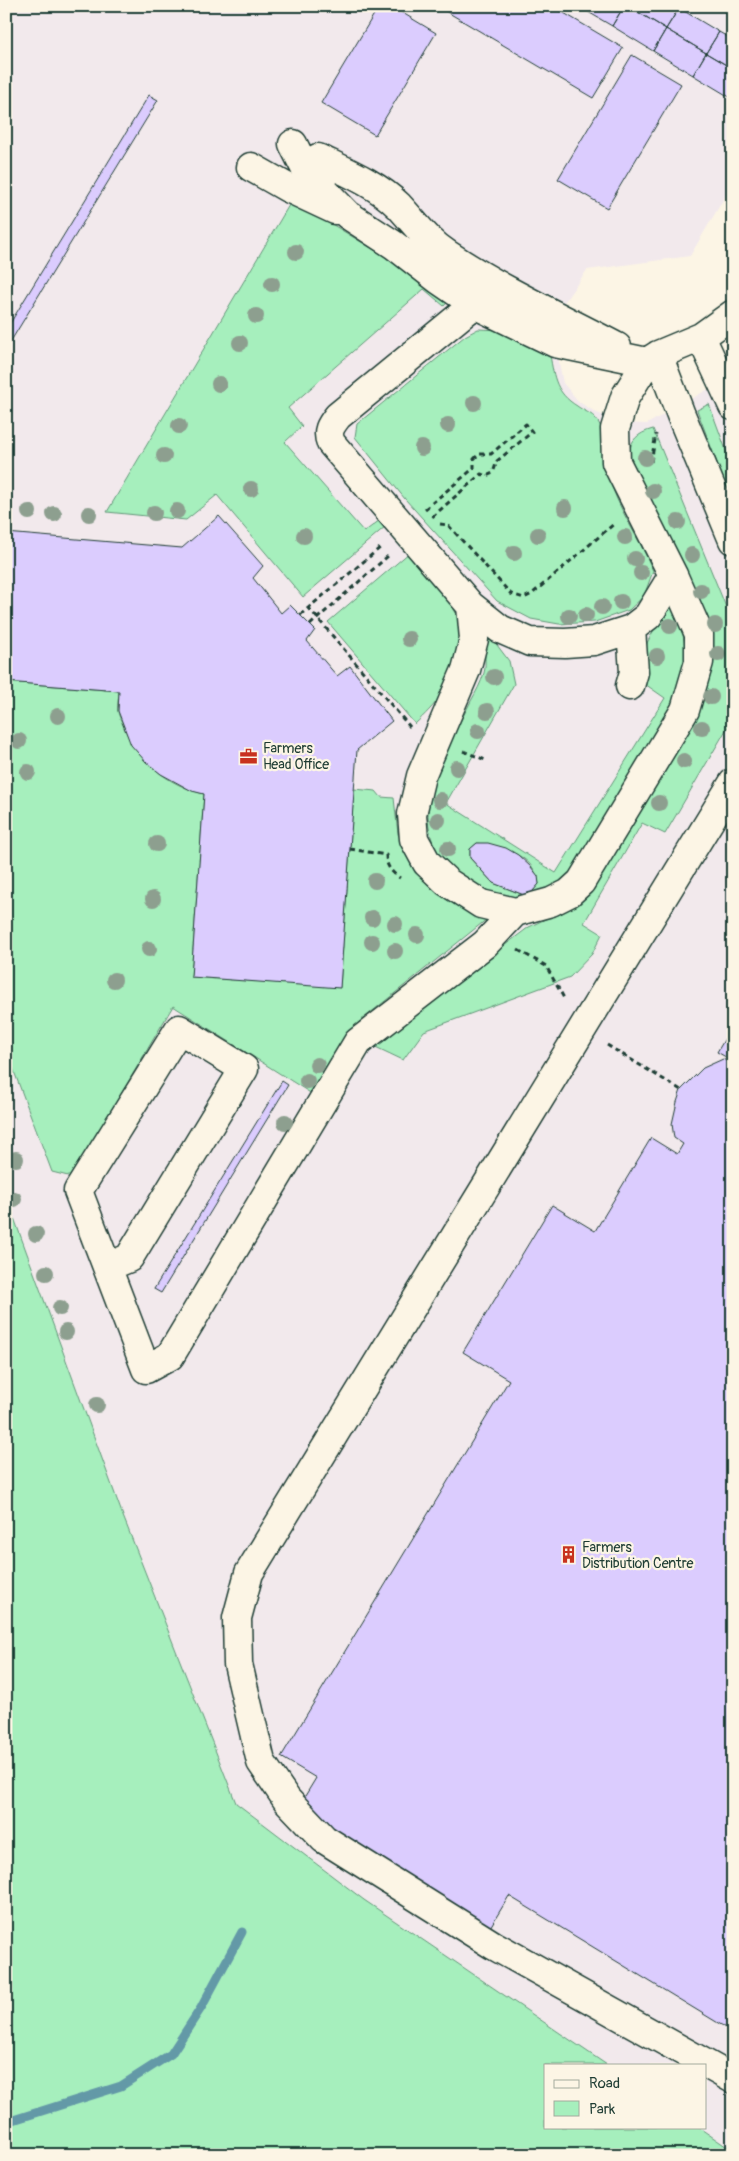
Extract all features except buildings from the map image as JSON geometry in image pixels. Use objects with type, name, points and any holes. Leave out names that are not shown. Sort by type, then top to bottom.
[{"type":"street","points":[[293,144],[308,174],[348,215]]},
{"type":"street","points":[[318,158],[379,190],[398,206],[430,242],[498,285],[653,359],[681,416],[733,540]]},
{"type":"street","points":[[251,167],[324,206],[348,215],[394,245],[474,304],[555,343],[653,359]]},
{"type":"street","points":[[498,285],[338,416],[329,428],[328,436],[341,456],[471,606],[500,629],[530,642],[565,643],[594,640],[631,629],[648,616],[672,575]]},
{"type":"street","points":[[471,606],[474,639],[466,670],[421,776],[412,814],[414,839],[427,863],[447,882],[481,904],[515,912],[551,902],[569,892],[581,882],[685,710],[699,662],[699,634],[616,462],[615,429],[625,397],[653,359],[701,337],[733,314]]},
{"type":"street","points":[[701,337],[733,406]]},
{"type":"street","points":[[630,686],[634,672],[631,629]]},
{"type":"street","points":[[733,784],[249,1573],[237,1618],[238,1664],[261,1762],[287,1800],[324,1839],[493,1945],[733,2079]]},
{"type":"street","points":[[107,1267],[129,1258],[244,1069],[179,1029],[78,1191],[107,1267],[146,1369],[170,1356],[358,1042],[485,944],[515,912]]},
{"type":"path","points":[[415,541],[436,524],[448,525],[511,594],[524,598],[532,594],[611,528],[649,470],[653,442],[657,431]]},
{"type":"path","points":[[308,607],[411,729],[488,761]]},
{"type":"path","points":[[350,849],[386,855],[386,863],[392,872],[408,883]]},
{"type":"path","points":[[493,936],[546,966],[582,1030],[681,1090]]},
{"type":"shaded area","points":[[6,6],[733,6],[733,183],[690,256],[587,270],[560,308],[558,357],[563,383],[579,402],[597,413],[625,423],[647,424],[733,375],[733,2151],[699,2128],[706,2128],[706,2064],[606,2064],[364,1900],[236,1803],[123,1516],[6,1196]]},
{"type":"green space","points":[[292,200],[452,297],[444,306],[424,289],[288,408],[302,426],[285,442],[364,532],[380,520],[386,526],[303,597],[217,495],[186,520],[107,512]]},
{"type":"green space","points":[[478,329],[503,330],[550,355],[557,384],[564,396],[579,408],[595,417],[600,425],[612,487],[653,571],[644,596],[629,610],[595,622],[559,624],[531,619],[497,601],[405,499],[355,437],[357,424],[465,336]]},
{"type":"green space","points":[[709,404],[733,469],[733,505],[697,410]]},
{"type":"green space","points":[[653,429],[733,624],[733,718],[665,834],[642,823],[584,923],[602,934],[592,954],[570,977],[424,1031],[403,1060],[365,1042],[394,1029],[529,927],[574,905],[708,672],[635,486],[630,459],[631,444],[643,433]]},
{"type":"green space","points":[[410,552],[445,590],[457,615],[461,633],[461,650],[451,681],[441,696],[415,724],[328,622]]},
{"type":"green space","points":[[672,601],[677,601],[686,652],[679,697],[671,715],[568,877],[536,895],[516,899],[505,898],[494,894],[447,866],[442,861],[433,843],[429,825],[428,806],[437,769],[483,677],[485,669],[485,639],[494,641],[509,661],[514,684],[446,803],[556,873],[665,698],[642,682],[647,643],[661,616]],"holes":[[[477,843],[506,850],[524,859],[536,874],[539,884],[532,892],[524,895],[493,883],[470,858],[470,849]]]},
{"type":"green space","points":[[6,682],[119,691],[118,714],[129,738],[145,760],[178,784],[204,794],[191,977],[340,987],[354,789],[376,791],[381,797],[394,798],[398,834],[413,867],[430,887],[487,919],[359,1022],[312,1094],[173,1006],[72,1177],[52,1172],[6,1050]]},
{"type":"green space","points":[[6,1196],[123,1516],[236,1803],[364,1900],[606,2064],[544,2064],[544,2128],[699,2128],[733,2151],[733,2155],[6,2155]]},
{"type":"waterway","points":[[6,2127],[10,2121],[121,2086],[171,2054],[201,2008],[242,1932]]},
{"type":"place","name":"Farmers Head Office","points":[[249,756]]},
{"type":"place","name":"Farmers Distribution Centre","points":[[568,1555]]}]
